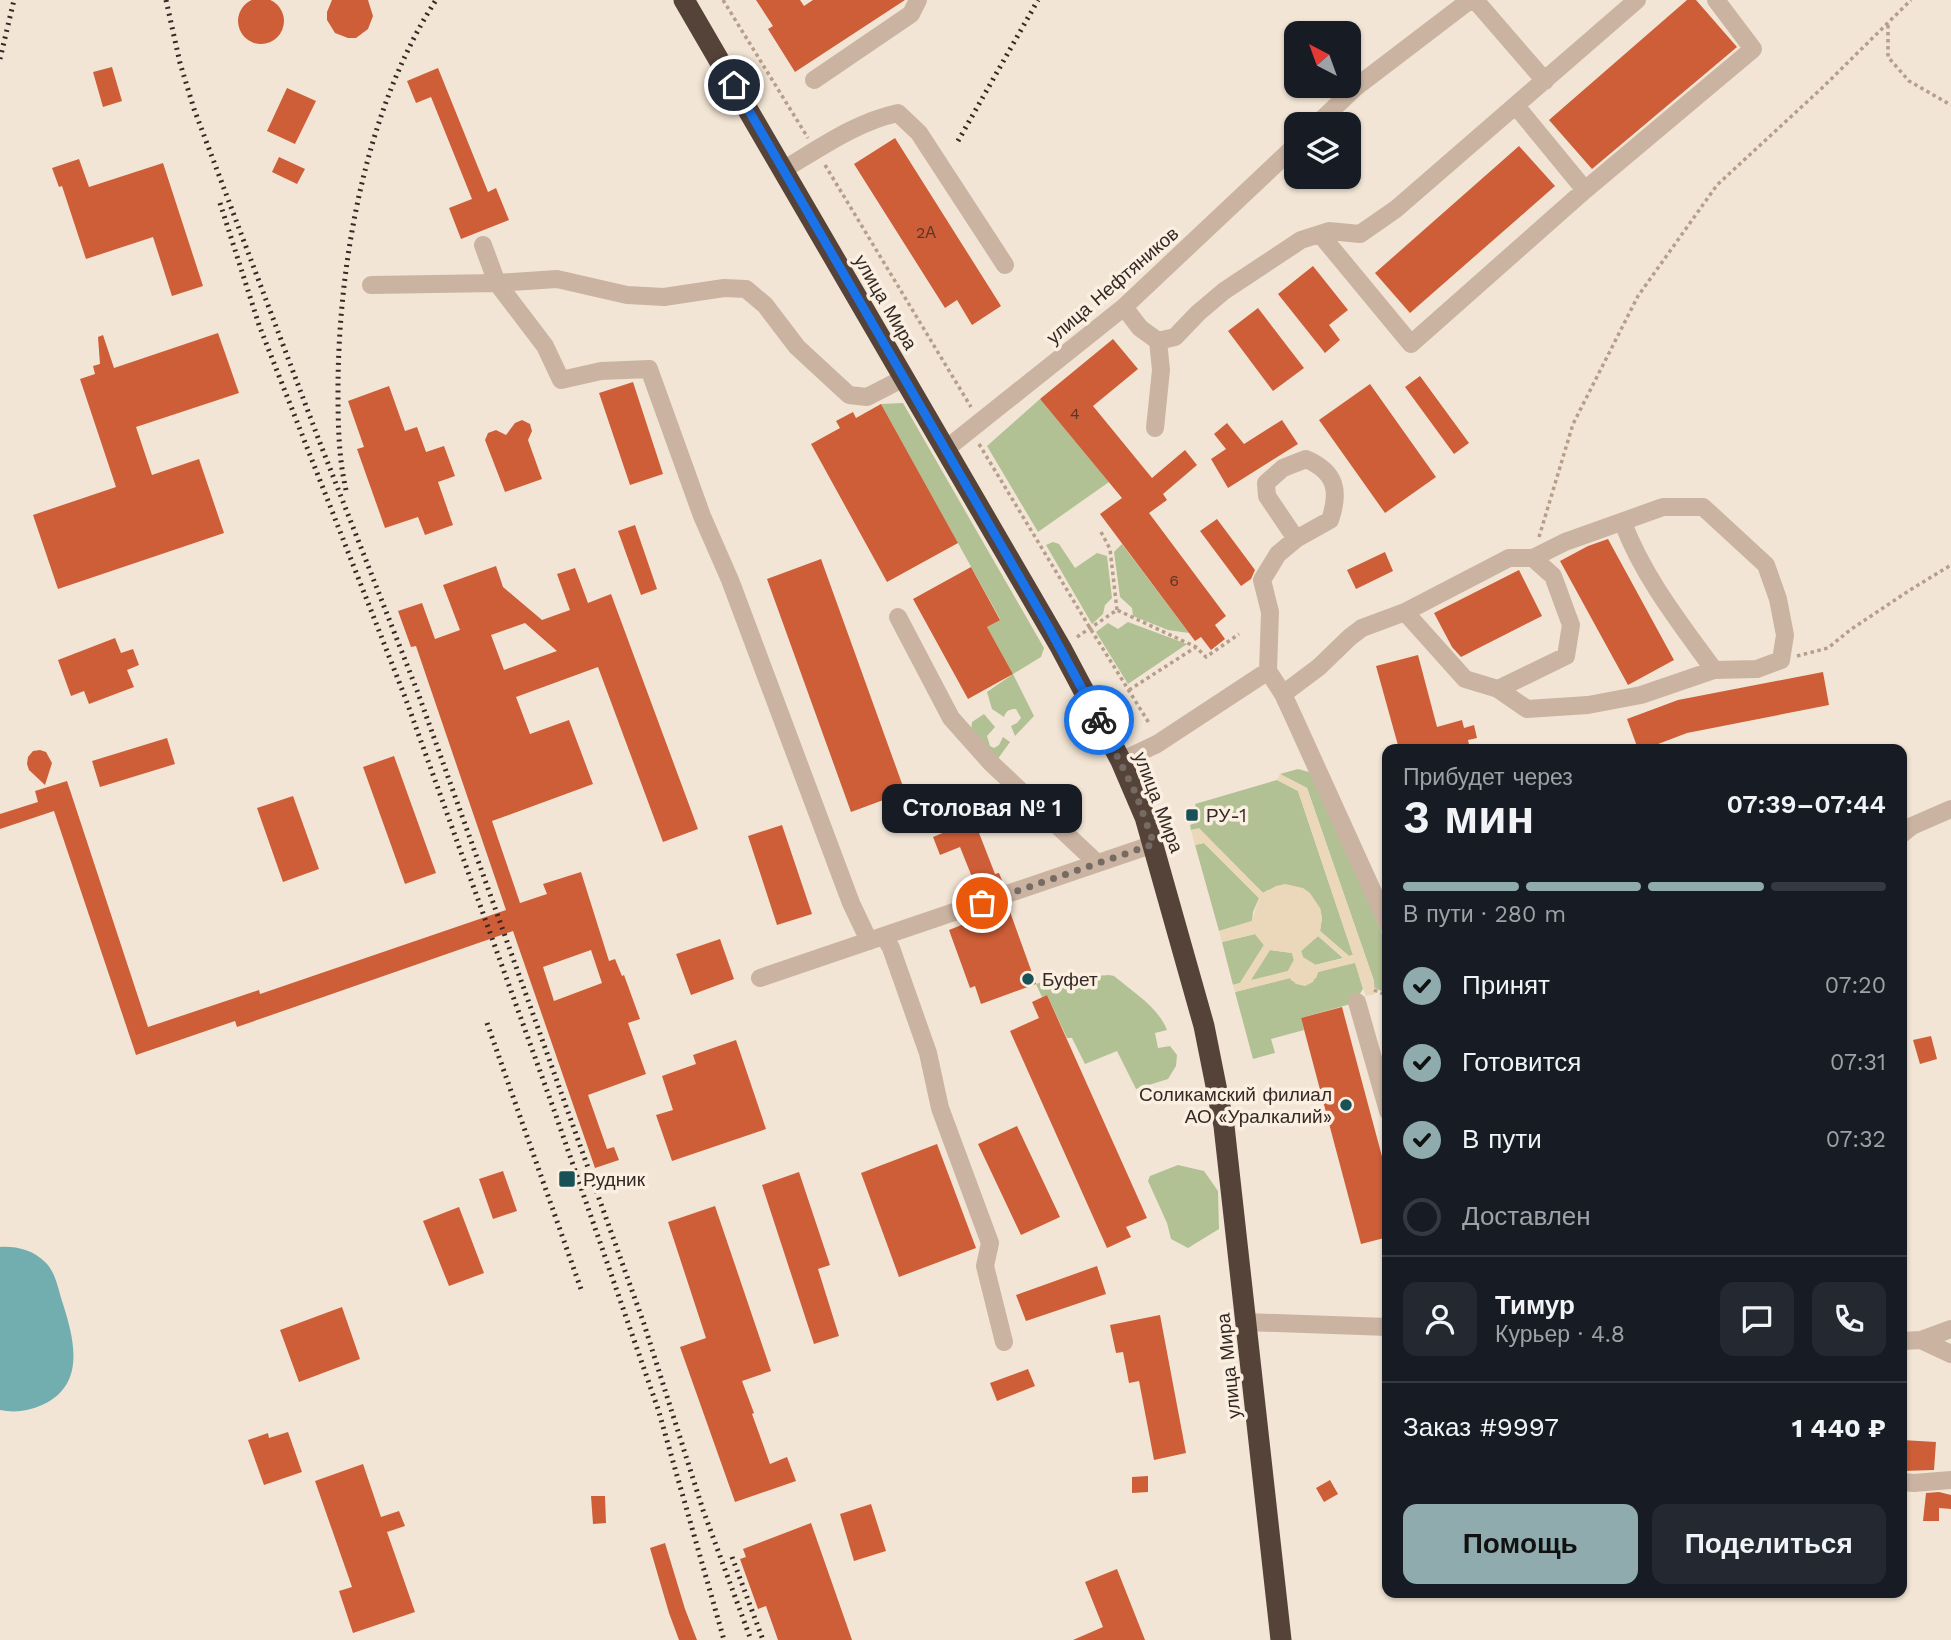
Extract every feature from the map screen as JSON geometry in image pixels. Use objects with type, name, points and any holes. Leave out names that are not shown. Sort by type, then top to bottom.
[{"type":"highway","name":"улица Мира","points":[[684,0],[1061,648],[1121,761],[1154,844],[1204,1026],[1224,1126],[1281,1640]]},
{"type":"street","points":[[814,80],[911,14],[918,0]]},
{"type":"street","points":[[1330,112],[1356,88],[1472,0],[1545,81]]},
{"type":"street","points":[[1158,341],[1175,337],[1224,291],[1301,240],[1329,231],[1360,233],[1396,209],[1637,0]]},
{"type":"street","points":[[1320,234],[1411,344],[1585,190],[1753,49],[1716,0]]},
{"type":"street","points":[[1516,106],[1585,190]]},
{"type":"street","points":[[783,170],[875,118],[898,113],[919,133],[1005,265]]},
{"type":"street","name":"улица Нефтяников","points":[[946,449],[1124,307],[1284,156]]},
{"type":"street","points":[[483,245],[497,283],[545,346],[561,380],[601,371],[649,369],[702,516],[730,580],[851,903],[877,939],[891,948],[928,1053],[940,1108],[990,1243],[985,1266],[1004,1342]]},
{"type":"street","points":[[371,285],[557,279],[627,295],[664,297],[724,288],[746,289],[765,305],[797,347],[849,395],[867,397],[904,378]]},
{"type":"street","points":[[1124,307],[1140,328],[1158,341],[1161,370],[1155,428]]},
{"type":"street","points":[[1296,539],[1266,496],[1266,482],[1283,468],[1306,459],[1321,465],[1333,481],[1337,501],[1330,520],[1296,539],[1278,554],[1262,580],[1270,612],[1268,671],[1283,694],[1382,912]]},
{"type":"street","points":[[1283,694],[1319,667],[1362,628],[1405,612],[1509,558],[1533,558],[1565,542],[1664,507],[1703,507],[1766,565],[1778,599],[1785,635],[1782,660],[1757,669],[1714,670],[1641,695],[1588,705],[1527,709],[1498,689],[1465,679],[1405,612]]},
{"type":"street","points":[[1623,523],[1634,553],[1658,593],[1714,670]]},
{"type":"street","points":[[1498,689],[1566,656],[1572,625],[1553,576],[1533,558]]},
{"type":"street","points":[[898,617],[951,718],[962,732],[1097,863]]},
{"type":"street","points":[[1121,761],[1157,744],[1268,671]]},
{"type":"street","points":[[1907,830],[1951,808]]},
{"type":"street","points":[[760,978],[1154,844]]},
{"type":"street","points":[[1357,1002],[1382,1090]]},
{"type":"street","points":[[1246,1322],[1382,1327]]},
{"type":"street","points":[[1907,1340],[1921,1340],[1951,1329]]},
{"type":"street","points":[[1921,1340],[1951,1354]]},
{"type":"street","points":[[1907,1482],[1951,1480]]},
{"type":"path","points":[[723,0],[971,405],[971,430],[1149,723]]},
{"type":"path","points":[[1533,558],[1573,424],[1638,296],[1717,185],[1888,25],[1911,0]]},
{"type":"path","points":[[1888,25],[1888,57],[1909,81],[1951,105]]},
{"type":"path","points":[[1101,532],[1110,549],[1116,610]]},
{"type":"path","points":[[1782,660],[1828,648],[1900,596],[1951,565]]},
{"type":"path","points":[[1061,648],[1116,610]]},
{"type":"path","points":[[1116,610],[1196,647],[1206,657],[1239,634]]},
{"type":"path","points":[[1129,690],[1196,647]]},
{"type":"path","points":[[1374,990],[1382,993]]},
{"type":"green space","points":[[1040,399],[1109,482],[1038,532],[987,446]]},
{"type":"green space","points":[[903,403],[1044,648],[1041,657],[1013,674],[987,627],[1000,619],[881,404]]},
{"type":"green space","points":[[1053,542],[1059,544],[1075,568],[1097,553],[1107,556],[1112,598],[1105,605],[1103,614],[1092,624],[1046,545]]},
{"type":"green space","points":[[1122,544],[1189,633],[1168,630],[1133,616],[1132,608],[1120,597],[1114,552]]},
{"type":"green space","points":[[1128,622],[1187,644],[1128,684],[1096,632],[1108,623],[1118,629]]},
{"type":"green space","points":[[1013,674],[1034,716],[1015,736],[1011,726],[1021,718],[1016,709],[1008,711],[1004,717],[992,709],[987,692]]},
{"type":"green space","points":[[984,714],[995,727],[987,736],[990,746],[994,748],[999,745],[1003,737],[1010,742],[997,760],[971,731],[972,722]]},
{"type":"green space","points":[[1298,769],[1309,772],[1315,780],[1382,933],[1382,991],[1373,987],[1374,981],[1307,788],[1280,774]]},
{"type":"green space","points":[[1277,780],[1298,791],[1353,955],[1349,956],[1320,931],[1320,908],[1268,890],[1263,893],[1199,829],[1191,830],[1190,825],[1200,821],[1195,804]]},
{"type":"green space","points":[[1204,843],[1259,898],[1252,921],[1219,931],[1195,845]]},
{"type":"green space","points":[[1255,934],[1264,945],[1240,983],[1233,985],[1222,942]]},
{"type":"green space","points":[[1318,936],[1343,958],[1315,965],[1303,958],[1301,951]]},
{"type":"green space","points":[[1270,950],[1292,953],[1294,960],[1288,971],[1250,981]]},
{"type":"green space","points":[[1355,962],[1363,989],[1354,1003],[1301,1018],[1304,1030],[1271,1039],[1275,1053],[1253,1059],[1235,992],[1290,978],[1292,981],[1316,978],[1318,972]]},
{"type":"green space","points":[[1109,975],[1144,1000],[1163,1022],[1167,1030],[1155,1033],[1158,1048],[1170,1046],[1177,1055],[1176,1066],[1168,1079],[1136,1089],[1117,1051],[1085,1064],[1072,1038],[1067,1038],[1047,995],[1042,997],[1036,984],[1052,979]]},
{"type":"green space","points":[[1178,1165],[1204,1171],[1218,1191],[1219,1229],[1188,1248],[1171,1239],[1167,1223],[1148,1181],[1150,1176]]},
{"type":"shaded area","points":[[1280,774],[1307,788],[1374,981],[1375,994],[1366,996],[1355,963],[1318,972],[1313,982],[1305,986],[1296,984],[1290,978],[1235,992],[1233,985],[1240,983],[1264,945],[1255,934],[1222,942],[1219,931],[1252,921],[1259,898],[1204,843],[1195,845],[1191,830],[1199,828],[1263,893],[1285,884],[1303,888],[1310,893],[1320,908],[1320,931],[1349,956],[1353,955],[1298,791],[1277,780]],"holes":[[[1318,936],[1343,957],[1343,958],[1316,965],[1303,957],[1301,951]],[[1270,950],[1292,953],[1294,960],[1288,971],[1251,980]]]},
{"type":"water","points":[[0,1247],[30,1252],[48,1266],[54,1275],[73,1345],[71,1373],[66,1386],[42,1405],[21,1411],[0,1410]]},
{"type":"building","points":[[252,0],[270,0],[282,12],[282,30],[270,42],[252,42],[240,30],[240,12]]},
{"type":"building","points":[[332,0],[368,0],[373,16],[368,29],[356,38],[335,33],[327,20]]},
{"type":"building","points":[[756,0],[800,0],[804,6],[813,0],[905,0],[795,72],[768,29],[773,26]]},
{"type":"building","points":[[1687,0],[1696,0],[1737,47],[1592,169],[1549,120]]},
{"type":"building","points":[[112,67],[122,101],[103,107],[93,72]]},
{"type":"building","points":[[438,68],[488,192],[496,188],[509,220],[461,239],[449,208],[472,199],[431,97],[416,103],[407,81]]},
{"type":"building","points":[[287,88],[316,101],[295,144],[267,131]]},
{"type":"building","points":[[895,138],[1001,306],[972,325],[957,300],[945,308],[854,164]]},
{"type":"building","points":[[1519,146],[1555,186],[1410,313],[1375,273]]},
{"type":"building","points":[[279,157],[305,169],[297,184],[272,172]]},
{"type":"building","points":[[79,159],[89,187],[163,163],[203,286],[172,296],[153,237],[86,259],[62,186],[59,187],[52,168]]},
{"type":"building","points":[[1313,266],[1348,310],[1329,325],[1340,340],[1325,353],[1278,294]]},
{"type":"building","points":[[1258,308],[1304,368],[1273,391],[1228,331]]},
{"type":"building","points":[[218,333],[239,393],[136,427],[152,475],[199,459],[224,533],[58,589],[33,515],[116,487],[80,379],[95,374],[93,366],[100,364],[98,337],[103,335],[114,368]]},
{"type":"building","points":[[1113,339],[1138,369],[1093,406],[1152,478],[1185,450],[1197,465],[1163,494],[1167,500],[1149,513],[1226,616],[1215,625],[1225,639],[1211,650],[1201,637],[1195,641],[1100,514],[1122,498],[1040,399]]},
{"type":"building","points":[[1420,376],[1469,443],[1454,454],[1405,387]]},
{"type":"building","points":[[633,382],[663,474],[630,485],[599,393]]},
{"type":"building","points":[[1370,384],[1436,477],[1385,513],[1319,420]]},
{"type":"building","points":[[389,386],[405,431],[417,427],[426,452],[444,446],[455,476],[438,482],[453,525],[425,535],[418,517],[385,528],[357,449],[364,447],[348,401]]},
{"type":"building","points":[[881,404],[958,543],[887,582],[811,444],[840,428],[836,421],[853,412],[856,418]]},
{"type":"building","points":[[522,420],[530,424],[532,431],[528,440],[542,479],[505,492],[485,440],[488,433],[496,430],[506,435],[515,423]]},
{"type":"building","points":[[1282,420],[1298,444],[1228,488],[1211,459],[1226,449],[1214,434],[1227,423],[1244,444]]},
{"type":"building","points":[[1217,519],[1255,570],[1251,579],[1241,586],[1200,531]]},
{"type":"building","points":[[635,525],[657,589],[641,595],[618,531]]},
{"type":"building","points":[[1608,539],[1674,660],[1628,685],[1560,561]]},
{"type":"building","points":[[1385,552],[1393,571],[1356,589],[1347,570]]},
{"type":"building","points":[[821,559],[905,792],[851,812],[767,579]]},
{"type":"building","points":[[496,566],[503,587],[542,620],[570,610],[557,574],[575,568],[588,603],[611,594],[698,829],[663,842],[598,667],[516,697],[530,734],[569,720],[593,784],[492,821],[520,903],[547,894],[543,884],[581,872],[609,961],[615,959],[622,976],[624,975],[640,1019],[628,1023],[646,1074],[588,1095],[607,1149],[614,1147],[619,1160],[595,1168],[513,931],[237,1027],[235,1021],[136,1055],[54,811],[0,829],[0,814],[38,802],[35,791],[67,781],[148,1027],[259,990],[260,994],[506,910],[416,646],[411,647],[398,611],[422,603],[435,639],[460,630],[443,585]],"holes":[[[525,623],[557,651],[504,670],[491,635]],[[591,950],[602,983],[554,1001],[543,967]]]},
{"type":"building","points":[[971,567],[1000,620],[987,627],[1013,674],[968,699],[913,599]]},
{"type":"building","points":[[1519,570],[1542,616],[1461,657],[1452,647],[1434,613]]},
{"type":"building","points":[[115,638],[121,653],[133,649],[139,665],[127,670],[134,687],[89,704],[84,691],[71,696],[58,660]]},
{"type":"building","points":[[1418,655],[1437,727],[1462,720],[1464,728],[1474,725],[1477,738],[1468,740],[1469,744],[1398,744],[1376,666]]},
{"type":"building","points":[[1823,672],[1829,705],[1687,733],[1658,744],[1636,744],[1627,719],[1678,700]]},
{"type":"building","points":[[167,738],[175,764],[100,787],[92,761]]},
{"type":"building","points":[[33,751],[46,752],[52,763],[45,785],[29,770],[27,764]]},
{"type":"building","points":[[394,756],[436,873],[405,884],[363,767]]},
{"type":"building","points":[[293,796],[319,869],[283,882],[257,808]]},
{"type":"building","points":[[974,820],[995,874],[999,873],[1003,883],[978,892],[960,847],[940,855],[933,837]]},
{"type":"building","points":[[782,825],[812,914],[777,925],[748,836]]},
{"type":"building","points":[[1011,905],[1012,908],[1009,909],[1036,984],[981,1004],[975,986],[970,988],[949,930]]},
{"type":"building","points":[[720,939],[734,979],[691,995],[676,954]]},
{"type":"building","points":[[1047,995],[1147,1218],[1126,1227],[1131,1237],[1107,1248],[1010,1031],[1039,1018],[1032,1002]]},
{"type":"building","name":"Соликамский филиал АО «Уралкалий»","points":[[1342,1007],[1382,1157],[1382,1239],[1361,1244],[1301,1018]]},
{"type":"building","points":[[1931,1036],[1937,1059],[1920,1064],[1913,1040]]},
{"type":"building","points":[[736,1040],[766,1129],[672,1161],[656,1115],[673,1110],[662,1076],[696,1064],[693,1055]]},
{"type":"building","points":[[1017,1126],[1060,1217],[1021,1235],[978,1144]]},
{"type":"building","points":[[937,1144],[976,1248],[899,1277],[861,1173]]},
{"type":"building","points":[[503,1171],[517,1211],[493,1219],[479,1179]]},
{"type":"building","points":[[799,1172],[830,1265],[818,1269],[839,1336],[814,1344],[762,1185]]},
{"type":"building","points":[[715,1206],[771,1371],[742,1381],[770,1464],[787,1457],[796,1481],[735,1502],[680,1347],[706,1338],[668,1222]]},
{"type":"building","points":[[459,1207],[484,1273],[449,1286],[423,1221]]},
{"type":"building","points":[[1097,1266],[1106,1294],[1026,1321],[1016,1295]]},
{"type":"building","points":[[342,1307],[360,1359],[299,1382],[280,1330]]},
{"type":"building","points":[[1160,1315],[1186,1453],[1154,1460],[1139,1381],[1129,1383],[1123,1352],[1116,1353],[1110,1325]]},
{"type":"building","points":[[1028,1369],[1035,1386],[997,1401],[990,1383]]},
{"type":"building","points":[[288,1432],[302,1472],[264,1485],[248,1440],[268,1433],[269,1438]]},
{"type":"building","points":[[1907,1440],[1936,1442],[1934,1470],[1907,1471]]},
{"type":"building","points":[[363,1464],[381,1517],[399,1511],[405,1526],[387,1532],[415,1612],[353,1633],[339,1591],[352,1587],[315,1481]]},
{"type":"building","points":[[1148,1476],[1148,1492],[1132,1493],[1132,1477]]},
{"type":"building","points":[[1330,1480],[1338,1494],[1324,1502],[1316,1488]]},
{"type":"building","points":[[1926,1493],[1951,1495],[1951,1509],[1939,1508],[1939,1521],[1923,1521]]},
{"type":"building","points":[[591,1496],[605,1496],[606,1523],[593,1524]]},
{"type":"building","points":[[871,1504],[886,1551],[854,1561],[840,1514]]},
{"type":"building","points":[[811,1523],[852,1640],[778,1640],[766,1606],[758,1609],[740,1559],[746,1557],[743,1549]]},
{"type":"building","points":[[665,1543],[697,1640],[679,1640],[669,1613],[650,1548]]},
{"type":"building","points":[[1117,1569],[1145,1640],[1073,1640],[1103,1627],[1085,1582]]},
{"type":"railway","points":[[0,59],[14,0]]},
{"type":"railway","points":[[166,0],[180,63],[194,109],[418,693],[644,1324],[703,1510],[751,1640]]},
{"type":"railway","points":[[346,490],[340,451],[338,384],[344,286],[351,236],[375,135],[392,87],[412,42],[436,0]]},
{"type":"railway","points":[[958,141],[1038,0]]},
{"type":"railway","points":[[220,203],[259,325],[405,697],[554,1110],[658,1409],[724,1640]]},
{"type":"railway","points":[[487,1023],[582,1292]]},
{"type":"railway","points":[[732,1557],[763,1640]]},
{"type":"way so far","points":[[982,903],[1154,844],[1136,794],[1099,720]]},
{"type":"place","name":"РУ-1","points":[[1192,815]]},
{"type":"place","name":"Столовая № 1","points":[[982,903]]},
{"type":"place","name":"Буфет","points":[[1028,979]]},
{"type":"place","name":"Соликамский филиал АО «Уралкалий»","points":[[1346,1105]]},
{"type":"place","name":"Рудник","points":[[567,1179]]},
{"type":"route","points":[[734,85],[1061,648],[1099,720]]}]
